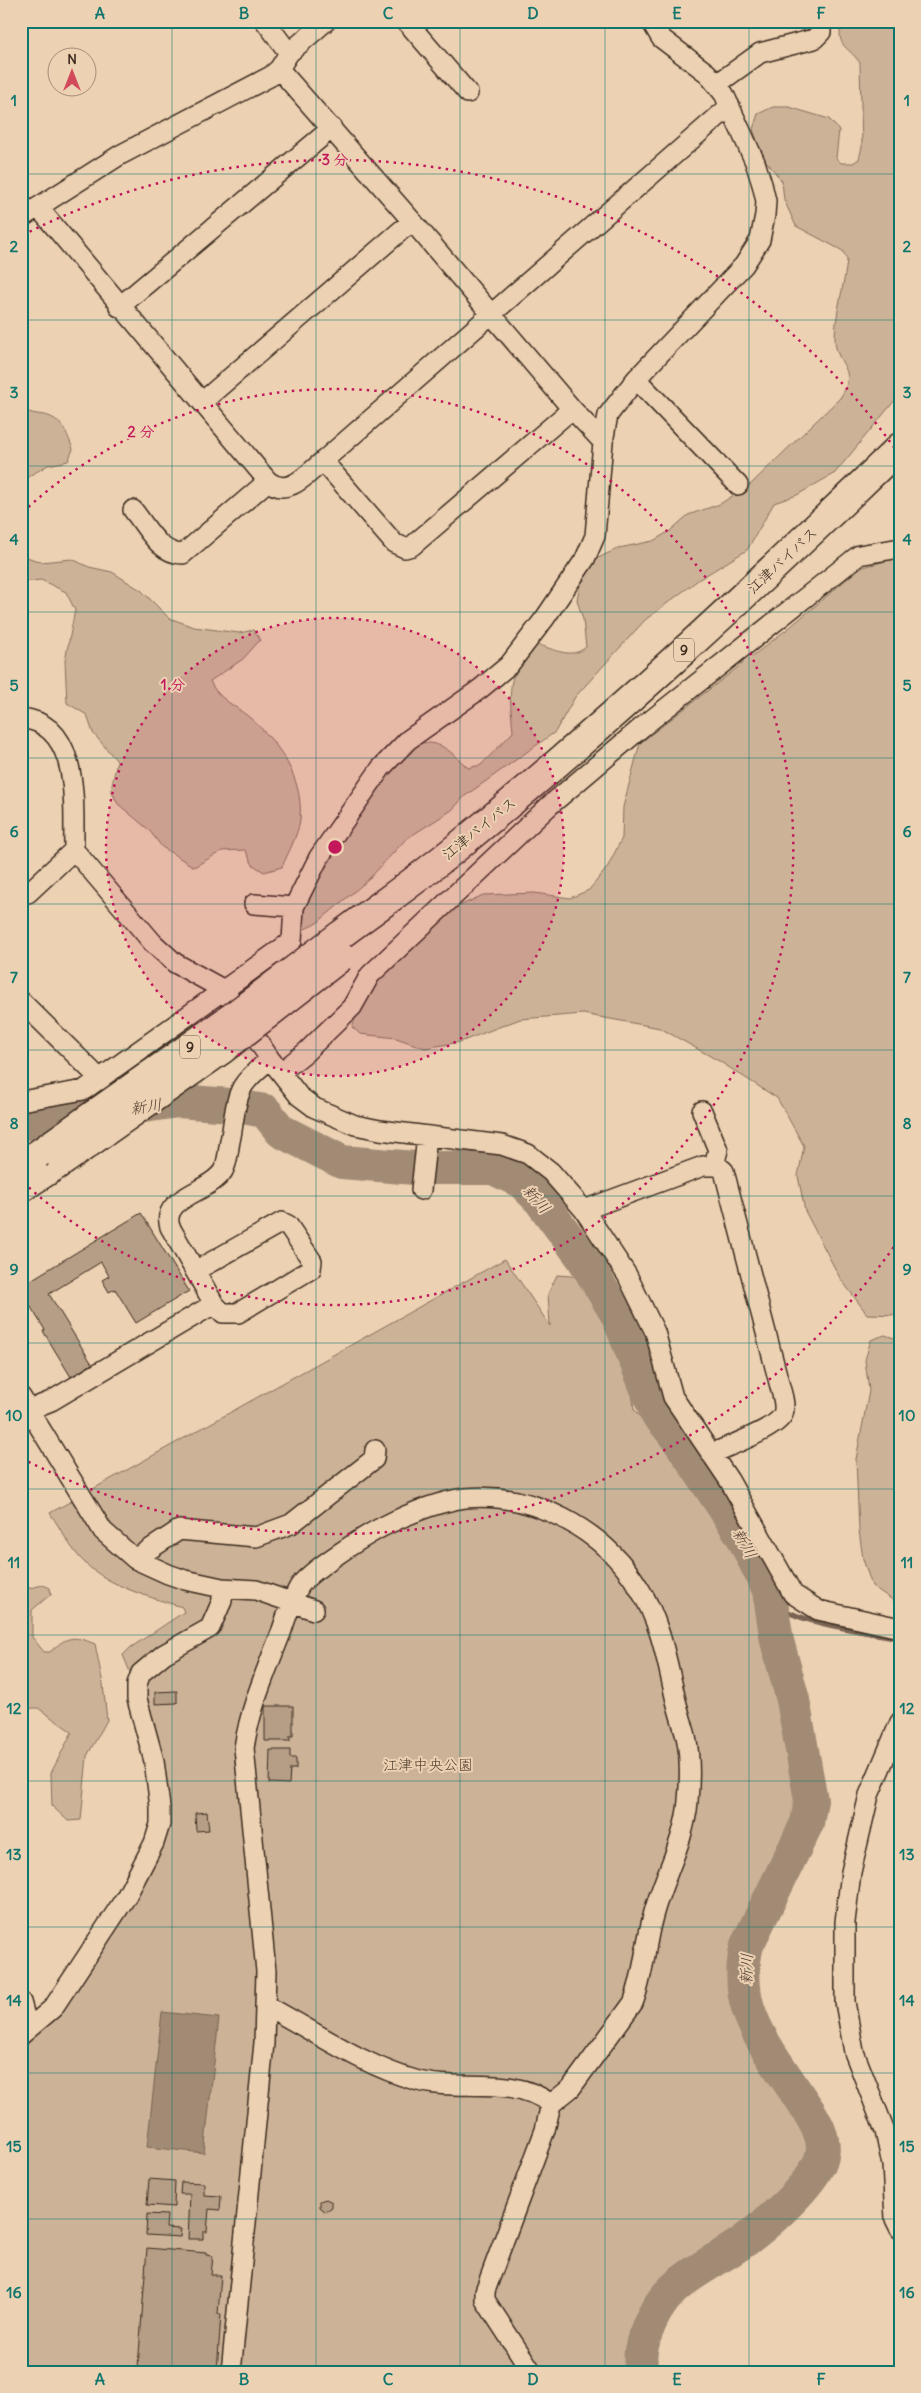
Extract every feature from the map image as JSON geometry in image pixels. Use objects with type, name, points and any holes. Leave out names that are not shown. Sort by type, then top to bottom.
[{"type":"highway","name":"江津バイパス","points":[[21,1188],[40,1160],[232,1017],[344,943],[607,721],[801,542],[900,447]]},
{"type":"street","points":[[265,21],[289,53]]},
{"type":"street","points":[[21,218],[120,155],[271,76],[279,69],[289,53],[326,21]]},
{"type":"street","points":[[406,21],[468,93]]},
{"type":"street","points":[[21,1101],[84,1090],[101,1080],[292,941],[294,907],[319,857],[381,768],[408,740],[466,700],[509,665],[545,618],[585,559],[595,536],[608,415],[636,379],[744,265],[760,240],[765,215],[766,201],[762,184],[730,106],[717,84],[661,38],[650,21]]},
{"type":"street","points":[[717,84],[760,53],[814,39],[821,32],[821,21]]},
{"type":"street","points":[[279,69],[332,128],[572,409],[604,442]]},
{"type":"street","points":[[38,207],[268,481],[279,487],[291,486],[323,461],[730,106]]},
{"type":"street","points":[[120,307],[332,128]]},
{"type":"street","points":[[202,402],[412,221]]},
{"type":"street","points":[[636,379],[738,485]]},
{"type":"street","points":[[323,461],[394,543],[405,548],[412,546],[572,409]]},
{"type":"street","points":[[133,510],[165,550],[175,554],[183,554],[268,481]]},
{"type":"street","points":[[195,1271],[282,1222],[288,1225],[312,1260],[311,1269],[238,1313],[223,1313],[214,1304],[195,1271],[170,1227],[168,1214],[176,1203],[208,1186],[224,1170],[239,1094],[248,1079],[306,1052],[352,1007],[370,975],[432,914],[549,806],[634,734],[859,555],[900,548]]},
{"type":"street","points":[[21,718],[36,722],[47,728],[59,739],[66,752],[73,794],[74,850],[153,943],[175,963],[224,990],[275,1065],[299,1096],[315,1108],[355,1125],[426,1143],[502,1145],[523,1152],[552,1172],[584,1210],[627,1275],[655,1332],[674,1397],[729,1480],[793,1594],[818,1610],[900,1628]]},
{"type":"street","points":[[24,893],[74,850]]},
{"type":"street","points":[[254,904],[294,907]]},
{"type":"street","points":[[21,1001],[101,1080]]},
{"type":"street","points":[[702,1111],[718,1150],[714,1165]]},
{"type":"street","points":[[422,1184],[426,1143]]},
{"type":"street","points":[[584,1210],[704,1166],[714,1165],[722,1168],[762,1312],[784,1409],[783,1414],[774,1424],[711,1454]]},
{"type":"street","points":[[214,1304],[67,1391],[24,1406],[103,1531],[135,1559],[168,1574],[202,1584],[222,1588],[256,1590],[314,1610]]},
{"type":"street","points":[[135,1559],[179,1530],[256,1537],[291,1524],[374,1459],[375,1450]]},
{"type":"street","points":[[231,2372],[264,2043],[266,1971],[244,1748],[249,1717],[300,1585],[344,1551],[372,1532],[403,1515],[463,1499],[481,1497],[512,1500],[566,1519],[616,1557],[640,1589],[660,1633],[688,1749],[689,1800],[686,1816],[681,1838],[652,1918],[640,1972],[639,1988],[633,2003],[571,2088],[551,2104],[545,2130],[485,2291],[485,2300],[532,2372]]},
{"type":"street","points":[[24,2031],[53,2008],[126,1897],[154,1843],[160,1824],[160,1807],[154,1761],[137,1699],[137,1684],[141,1673],[158,1659],[210,1628],[222,1602],[222,1588]]},
{"type":"street","points":[[900,1722],[869,1795],[851,1872],[845,1922],[845,2002],[854,2052],[885,2131],[892,2165],[896,2219],[900,2229]]},
{"type":"street","points":[[21,2002],[24,2031]]},
{"type":"street","points":[[265,2005],[353,2054],[413,2079],[428,2083],[502,2085],[531,2091],[551,2104]]},
{"type":"green space","points":[[841,21],[900,21],[900,394],[835,473],[797,495],[774,503],[747,550],[698,580],[645,620],[575,697],[555,732],[465,796],[452,810],[406,839],[368,880],[317,923],[305,929],[302,928],[302,916],[308,889],[329,863],[356,814],[407,745],[418,743],[434,744],[447,750],[468,768],[481,765],[513,732],[511,684],[518,665],[526,655],[536,644],[568,653],[580,651],[586,647],[583,619],[577,600],[581,579],[592,561],[619,548],[653,541],[670,531],[688,515],[720,504],[751,484],[840,398],[846,388],[847,373],[836,348],[835,329],[847,259],[843,251],[796,226],[784,200],[782,181],[762,156],[753,129],[758,114],[773,107],[789,107],[829,119],[839,130],[836,158],[841,163],[853,163],[859,159],[862,147],[860,63],[842,42],[840,37]]},
{"type":"green space","points":[[21,408],[55,419],[63,427],[73,449],[68,461],[48,465],[21,481]]},
{"type":"green space","points":[[21,555],[41,562],[72,559],[89,567],[112,572],[142,591],[169,618],[194,627],[239,633],[254,630],[260,640],[243,659],[210,681],[221,697],[249,717],[270,738],[287,762],[294,776],[298,790],[300,820],[295,838],[282,867],[264,872],[253,865],[245,850],[222,851],[194,867],[162,847],[149,830],[118,804],[111,790],[117,761],[93,733],[87,715],[67,703],[65,661],[75,610],[66,592],[41,580],[21,582]]},
{"type":"green space","points":[[900,557],[900,1315],[867,1314],[840,1278],[805,1211],[798,1176],[804,1146],[777,1098],[719,1061],[660,1028],[583,1014],[520,1019],[460,1042],[425,1048],[396,1038],[360,1034],[352,1027],[357,1014],[380,976],[451,910],[483,895],[534,893],[570,898],[589,890],[607,868],[622,838],[623,807],[640,743],[790,627],[860,568]]},
{"type":"green space","name":"江津中央公園","points":[[505,1259],[550,1326],[548,1294],[557,1275],[583,1277],[603,1301],[617,1334],[630,1373],[634,1409],[725,1528],[756,1578],[802,1789],[800,1822],[757,1904],[736,1950],[732,1988],[741,2021],[753,2047],[808,2118],[813,2150],[806,2168],[785,2191],[711,2249],[671,2269],[645,2300],[629,2331],[629,2359],[635,2372],[21,2372],[21,2053],[47,2018],[58,1988],[147,1844],[152,1817],[151,1788],[128,1690],[130,1672],[123,1655],[130,1648],[184,1612],[182,1607],[118,1585],[95,1571],[75,1552],[50,1513]]},
{"type":"green space","points":[[885,1335],[900,1340],[900,1605],[872,1586],[863,1559],[859,1530],[856,1459],[869,1391],[865,1360],[871,1340]]},
{"type":"green space","points":[[43,1585],[50,1588],[51,1594],[32,1610],[32,1637],[44,1652],[50,1652],[66,1640],[76,1638],[95,1644],[103,1684],[107,1720],[87,1756],[81,1820],[68,1821],[52,1806],[51,1773],[72,1732],[38,1708],[32,1708],[21,1718],[21,1590]]},
{"type":"shaded area","points":[[162,2012],[219,2018],[204,2153],[147,2147]]},
{"type":"building","points":[[141,1213],[189,1291],[136,1323],[115,1289],[109,1292],[102,1280],[109,1276],[101,1262],[49,1294],[92,1364],[71,1377],[21,1291],[21,1286]]},
{"type":"building","points":[[177,1691],[177,1703],[155,1704],[155,1692]]},
{"type":"building","points":[[265,1706],[293,1706],[293,1736],[290,1736],[290,1741],[265,1741]]},
{"type":"building","points":[[270,1750],[290,1750],[290,1758],[296,1758],[296,1769],[290,1769],[289,1784],[269,1783]]},
{"type":"building","points":[[207,1812],[209,1830],[196,1831],[195,1813]]},
{"type":"building","points":[[149,2179],[175,2181],[174,2207],[147,2205]]},
{"type":"building","points":[[181,2182],[204,2183],[204,2195],[221,2196],[220,2210],[209,2209],[207,2232],[203,2232],[203,2239],[188,2239],[190,2194],[180,2194]]},
{"type":"building","points":[[326,2199],[332,2202],[332,2208],[326,2212],[320,2207],[320,2201]]},
{"type":"building","points":[[147,2214],[167,2215],[166,2228],[181,2229],[180,2237],[146,2235]]},
{"type":"building","points":[[147,2248],[206,2253],[206,2255],[213,2256],[211,2275],[221,2275],[218,2314],[221,2314],[217,2372],[197,2372],[197,2370],[166,2367],[166,2372],[145,2372],[145,2368],[138,2367]]},
{"type":"waterway","name":"新川","points":[[21,1124],[178,1101],[230,1105],[265,1111],[281,1131],[342,1162],[415,1168],[493,1168],[522,1182],[540,1200],[583,1258],[618,1316],[657,1414],[675,1434],[742,1535],[769,1590],[777,1641],[793,1700],[811,1800],[807,1823],[747,1945],[744,1968],[745,1993],[752,2020],[764,2043],[816,2123],[821,2134],[823,2150],[822,2157],[812,2176],[782,2209],[747,2239],[682,2282],[661,2303],[652,2317],[642,2344],[640,2358],[643,2372]]},
{"type":"waterway","points":[[769,1590],[779,1606],[788,1612],[818,1622],[900,1638]]}]
